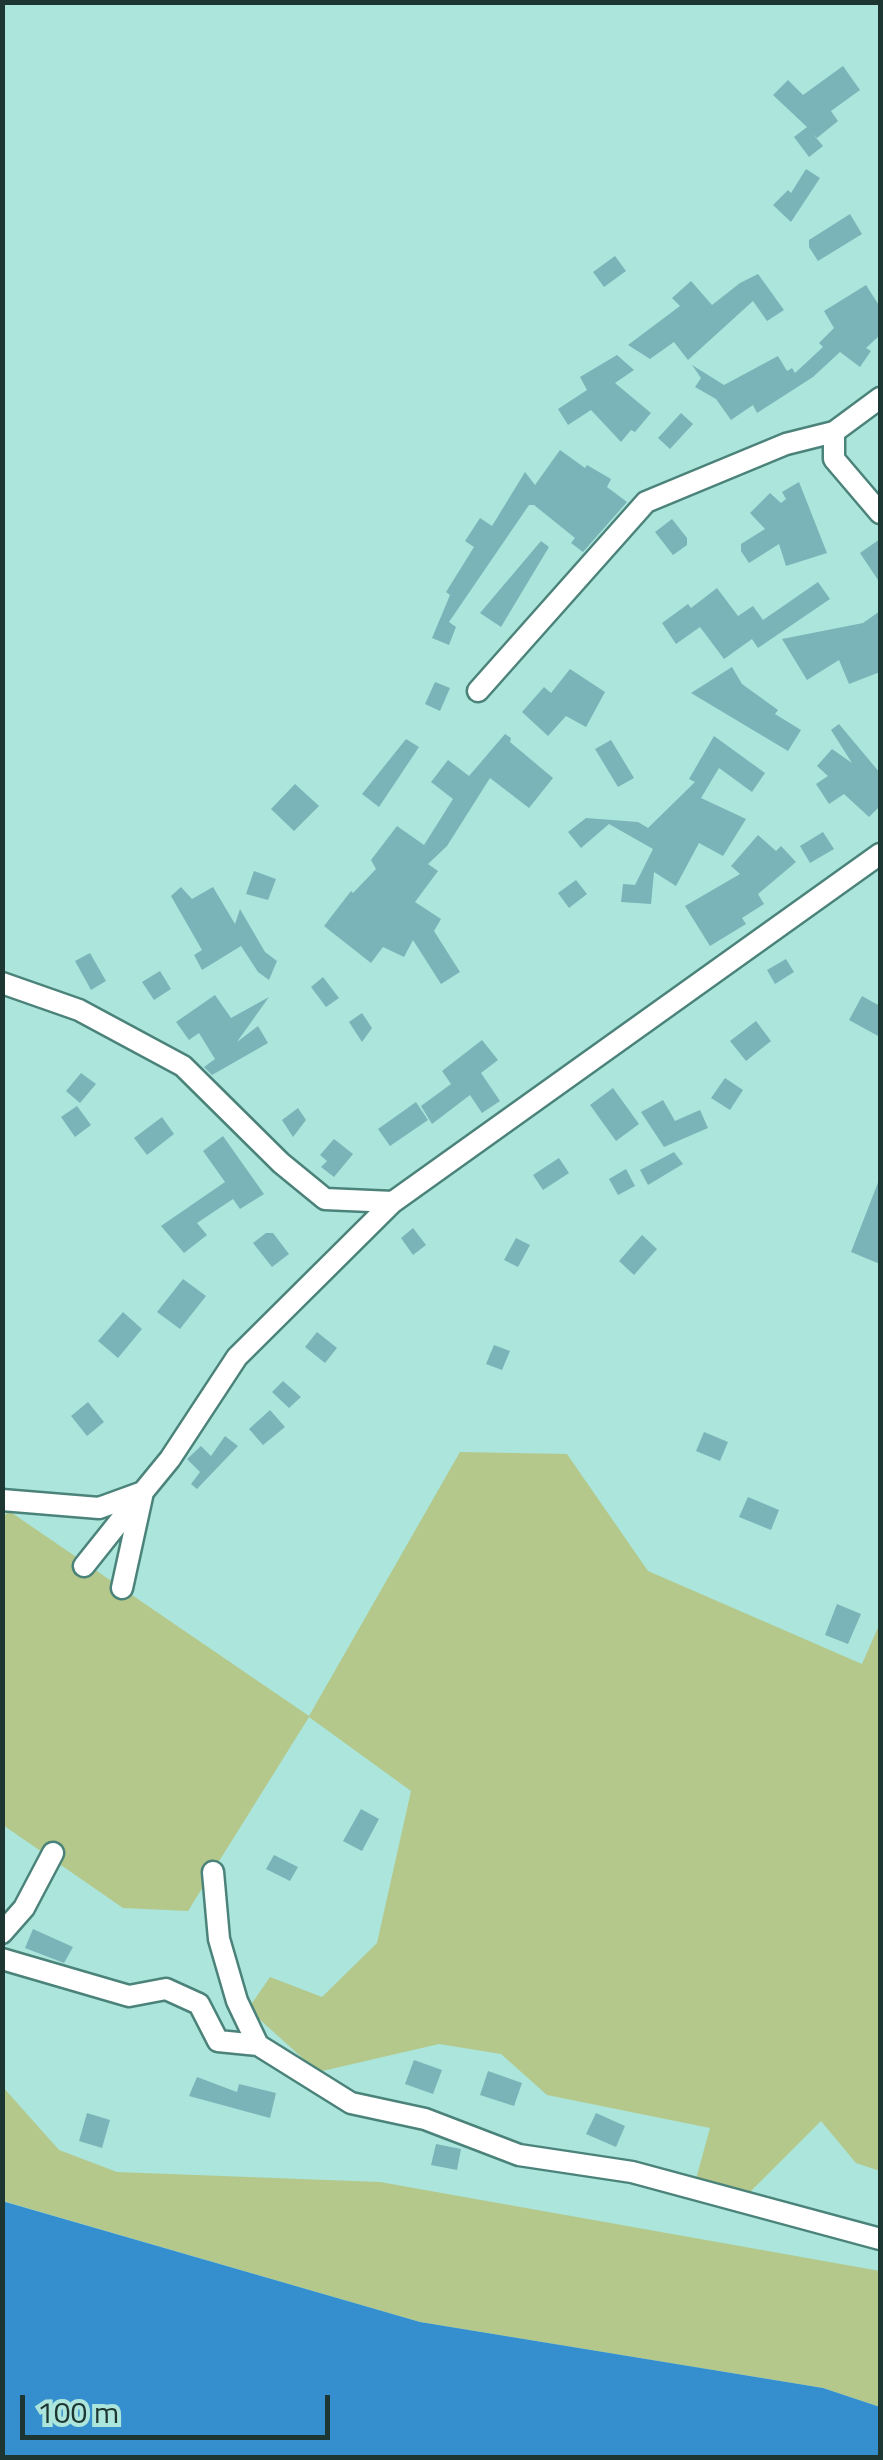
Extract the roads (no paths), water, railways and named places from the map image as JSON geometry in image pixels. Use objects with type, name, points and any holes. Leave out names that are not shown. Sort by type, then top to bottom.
[{"type":"street","points":[[478,691],[646,502],[786,444],[834,432],[880,398]]},
{"type":"street","points":[[834,432],[834,458],[880,513]]},
{"type":"street","points":[[84,1566],[170,1459],[236,1357],[392,1202],[880,854]]},
{"type":"street","points":[[2,983],[79,1010],[183,1066],[281,1163],[324,1199],[392,1202]]},
{"type":"street","points":[[2,1500],[99,1508],[143,1492]]},
{"type":"street","points":[[122,1588],[143,1492]]},
{"type":"street","points":[[2,1933],[24,1908],[53,1853]]},
{"type":"street","points":[[213,1872],[218,1939],[236,2001],[258,2045]]},
{"type":"street","points":[[2,1959],[129,1996],[166,1990],[199,2004],[218,2041],[258,2045],[350,2103],[425,2119],[520,2155],[632,2172],[880,2239]]},
{"type":"water","points":[[2,2201],[420,2322],[823,2388],[880,2407],[880,2457],[3,2457]]}]
